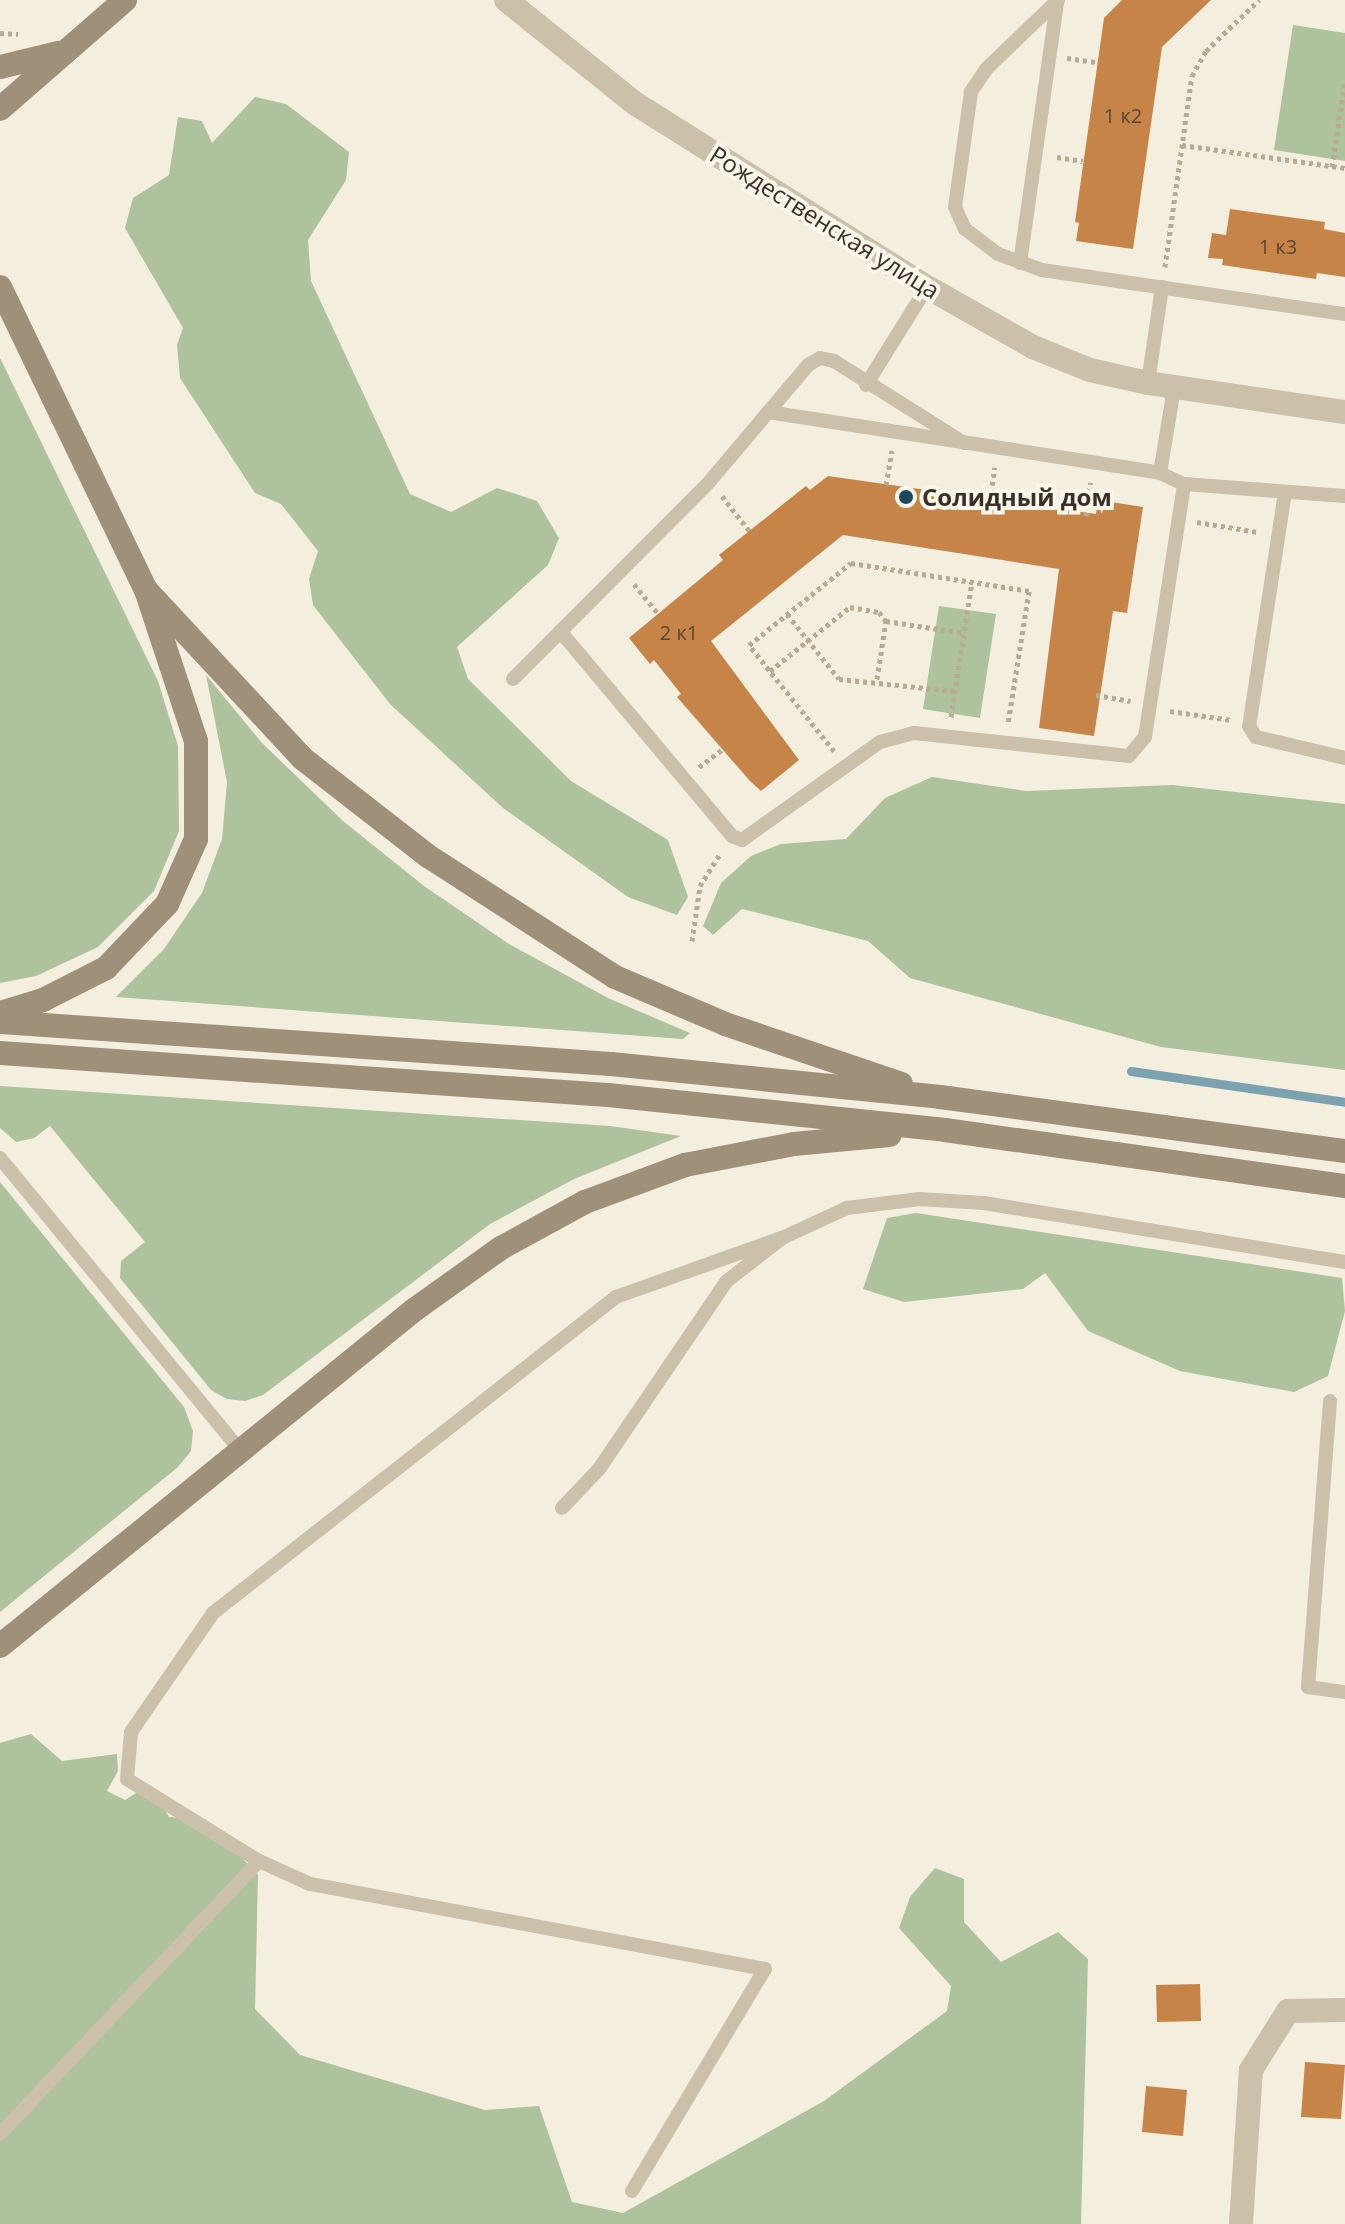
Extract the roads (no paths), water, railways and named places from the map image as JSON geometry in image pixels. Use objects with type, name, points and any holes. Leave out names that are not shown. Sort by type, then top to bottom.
[{"type":"main road","points":[[0,132],[8,102],[125,0]]},
{"type":"main road","points":[[0,67],[68,50]]},
{"type":"main road","points":[[0,287],[146,590],[196,741],[196,839],[167,904],[106,968],[43,1000],[0,1013]]},
{"type":"main road","points":[[146,590],[302,758],[428,856],[615,977],[725,1024],[940,1097]]},
{"type":"main road","points":[[0,1022],[611,1064],[940,1097],[1345,1151]]},
{"type":"main road","points":[[0,1053],[608,1095],[945,1130],[1345,1186]]},
{"type":"main road","points":[[0,1646],[414,1310],[501,1248],[585,1202],[685,1165],[794,1144],[945,1130]]},
{"type":"street","name":"Рождественская улица","points":[[506,0],[636,104],[927,287],[1033,347],[1090,370],[1148,383],[1345,412]]},
{"type":"street","points":[[1241,2224],[1251,2070],[1288,2011],[1345,2010]]},
{"type":"lane","points":[[1020,263],[1058,1]]},
{"type":"lane","points":[[1058,1],[987,68],[971,92],[955,207],[965,229],[1020,263],[1345,314]]},
{"type":"lane","points":[[866,385],[927,287]]},
{"type":"lane","points":[[1148,383],[1162,287]]},
{"type":"lane","points":[[513,679],[710,481],[808,365],[820,358],[834,361],[866,385],[964,443]]},
{"type":"lane","points":[[1160,473],[1174,388]]},
{"type":"lane","points":[[768,412],[1160,473],[1184,484],[1345,496]]},
{"type":"lane","points":[[560,631],[732,836],[752,838],[844,765],[880,742],[914,733],[1129,756],[1140,749],[1150,706],[1184,484]]},
{"type":"lane","points":[[1285,492],[1250,723],[1256,737],[1345,758]]},
{"type":"lane","points":[[0,1158],[240,1450]]},
{"type":"lane","points":[[632,2191],[765,1969],[310,1884],[259,1861],[127,1779],[131,1732],[213,1613],[616,1297],[782,1238],[847,1208],[919,1199],[984,1203],[1345,1262]]},
{"type":"lane","points":[[562,1508],[599,1469],[727,1281],[782,1238]]},
{"type":"lane","points":[[1330,1401],[1308,1687],[1345,1692]]},
{"type":"lane","points":[[0,2134],[259,1861]]},
{"type":"waterway","points":[[1131,1071],[1345,1102]]},
{"type":"place","name":"Солидный дом","points":[[906,497]]}]
